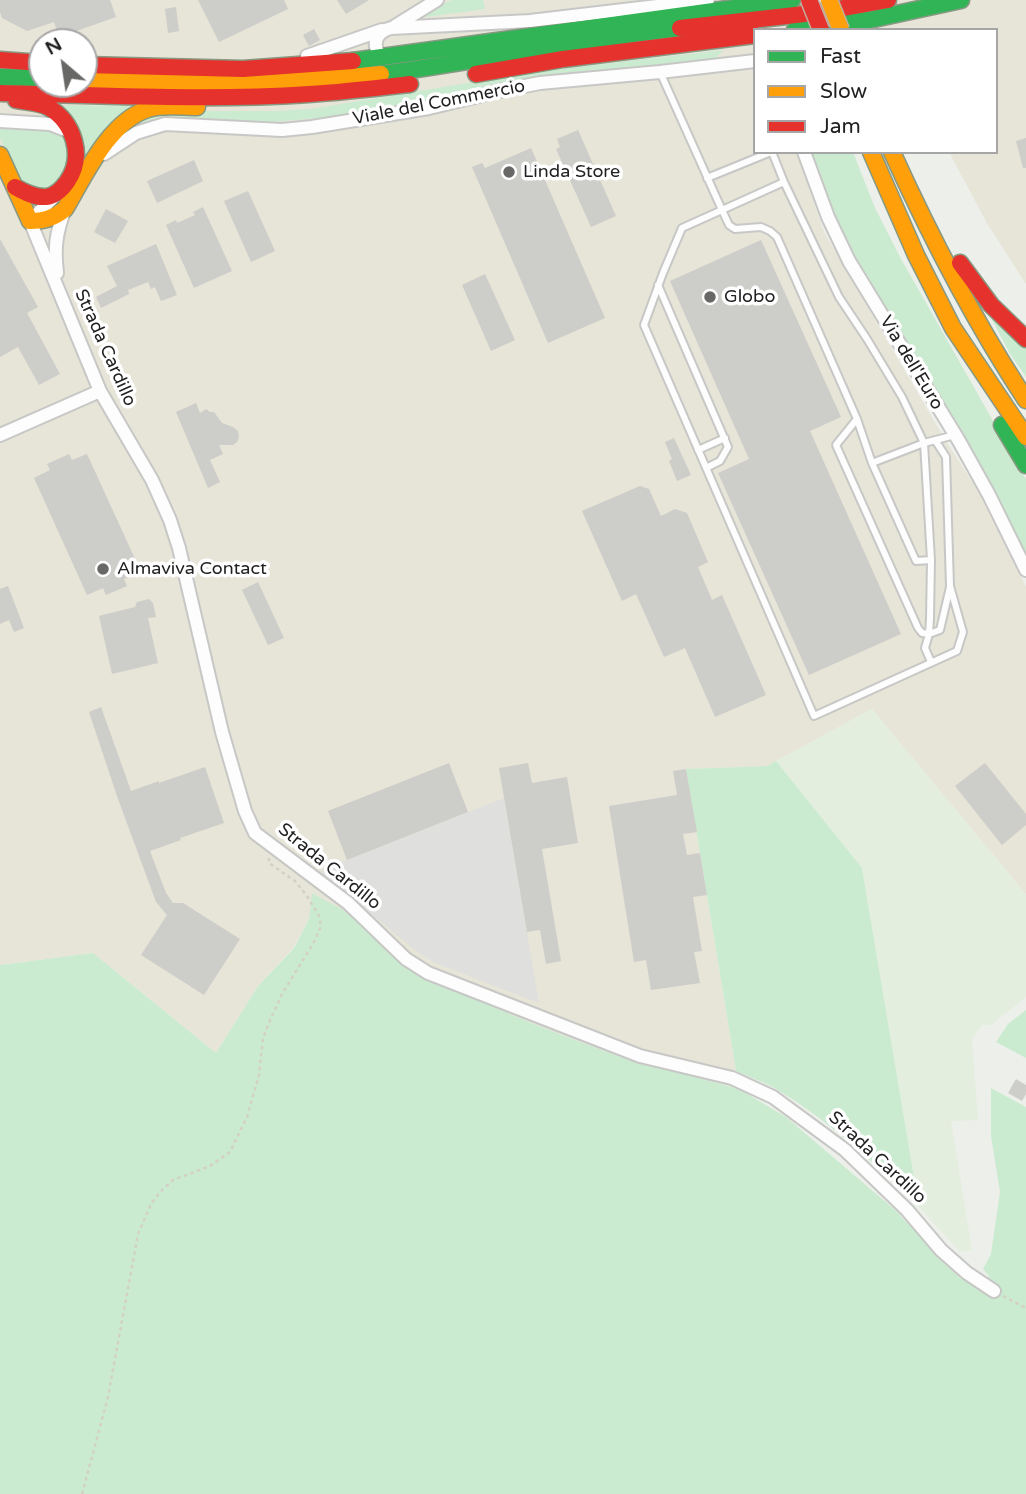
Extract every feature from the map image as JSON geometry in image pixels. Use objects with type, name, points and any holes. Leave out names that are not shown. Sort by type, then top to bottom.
[{"type":"main road","points":[[98,66],[243,69],[309,65],[792,0]]},
{"type":"main road","points":[[810,0],[820,28]]},
{"type":"main road","points":[[829,0],[840,28]]},
{"type":"main road","points":[[98,81],[158,83],[310,81],[475,60],[565,43],[780,17],[888,0]]},
{"type":"main road","points":[[822,28],[863,25],[961,0]]},
{"type":"main road","points":[[30,221],[54,218],[65,209],[110,137],[121,124],[146,109],[280,106],[317,102],[357,92],[563,59],[753,35]]},
{"type":"main road","points":[[0,60],[28,62]]},
{"type":"main road","points":[[0,77],[28,78]]},
{"type":"main road","points":[[0,96],[191,99],[357,92]]},
{"type":"main road","points":[[0,96],[49,108],[66,124],[77,149],[76,165],[67,183],[52,196],[31,196],[15,187]]},
{"type":"main road","points":[[872,154],[916,255],[953,328],[972,378],[1026,465]]},
{"type":"main road","points":[[893,154],[937,249],[1026,400]]},
{"type":"main road","points":[[906,154],[938,225],[955,255],[991,304],[1026,338]]},
{"type":"main road","name":"Strada Cardillo","points":[[0,155],[30,221]]},
{"type":"main road","points":[[953,328],[1026,437]]},
{"type":"street","points":[[382,57],[375,46],[376,37],[438,0]]},
{"type":"street","points":[[309,65],[307,56],[387,29],[530,21],[708,0]]},
{"type":"street","name":"Viale del Commercio","points":[[93,163],[115,145],[136,133],[165,124],[282,130],[312,127],[429,108],[540,82],[753,61]]},
{"type":"street","points":[[0,121],[50,124],[70,132]]},
{"type":"street","name":"Via dell'Euro","points":[[805,154],[828,217],[849,261],[955,435],[989,495],[1026,570]]},
{"type":"street","points":[[30,221],[60,191]]},
{"type":"street","points":[[59,291],[55,250],[65,209]]},
{"type":"street","name":"Strada Cardillo","points":[[30,221],[100,391],[152,480],[170,520],[222,732],[245,811],[255,833],[348,903],[406,959],[428,973],[640,1056],[732,1078],[773,1097],[845,1150],[907,1210],[941,1251],[994,1291]]},
{"type":"street","points":[[0,435],[100,391]]},
{"type":"lane","points":[[660,72],[729,225],[735,229],[761,227],[777,237],[916,561],[931,560]]},
{"type":"lane","points":[[707,178],[767,154]]},
{"type":"lane","points":[[773,154],[839,297],[895,385],[924,443],[931,560],[929,634],[925,648],[931,662]]},
{"type":"lane","points":[[785,182],[682,228],[644,325],[814,716],[957,651],[961,642],[963,632],[950,586],[946,457],[935,440]]},
{"type":"lane","points":[[658,285],[728,447],[720,461],[706,468]]},
{"type":"lane","points":[[857,419],[836,445],[922,633],[929,634],[940,629],[950,586]]},
{"type":"lane","points":[[872,463],[924,443],[955,435]]},
{"type":"lane","points":[[698,450],[725,438]]},
{"type":"path","points":[[82,1494],[108,1396],[138,1234],[151,1204],[173,1180],[210,1166],[230,1152],[247,1117],[259,1074],[263,1038],[268,1025],[282,994],[321,926],[319,916],[295,881],[268,863],[270,845]]},
{"type":"path","points":[[994,1291],[1026,1308]]},
{"type":"shaded area","points":[[0,0],[1026,0],[1026,284],[988,225],[950,154],[998,154],[998,28],[753,28],[753,154],[797,154],[824,232],[944,438],[983,499],[1026,587],[1026,894],[872,709],[767,766],[686,769],[739,1089],[620,1057],[427,979],[313,893],[309,919],[293,948],[258,986],[216,1053],[93,953],[0,965]]},
{"type":"shaded area","points":[[504,798],[539,1003],[435,963],[416,951],[320,871]]},
{"type":"green space","points":[[452,0],[483,0],[485,9],[426,17],[426,12]]},
{"type":"green space","points":[[724,50],[718,55],[718,61],[607,70],[521,81],[425,104],[330,117],[271,122],[164,120],[139,125],[134,121],[188,111],[311,109],[534,72]]},
{"type":"green space","points":[[57,105],[132,106],[83,165]]},
{"type":"green space","points":[[0,125],[36,127],[61,136],[68,141],[69,170],[45,192],[23,182],[0,138]]},
{"type":"green space","points":[[812,154],[854,154],[875,208],[900,257],[1026,479],[1026,557],[973,452],[858,265],[826,195]]},
{"type":"green space","points":[[991,318],[1026,348],[1026,377],[1010,354]]},
{"type":"green space","points":[[872,709],[1026,894],[1026,997],[991,1025],[982,1025],[972,1039],[978,1120],[951,1121],[972,1250],[960,1252],[919,1207],[862,868],[776,761]]},
{"type":"green space","points":[[776,761],[862,868],[919,1207],[869,1159],[814,1114],[776,1089],[736,1071],[686,769],[767,766]]},
{"type":"green space","points":[[312,893],[345,911],[404,964],[427,979],[620,1057],[739,1089],[786,1117],[894,1209],[961,1279],[990,1277],[983,1269],[991,1254],[1000,1192],[991,1136],[991,1088],[1026,1107],[1026,1494],[0,1494],[0,965],[93,953],[216,1053],[258,986],[294,948],[309,919]]},
{"type":"green space","points":[[1026,1010],[1026,1058],[996,1042],[1008,1024]]},
{"type":"building","points":[[0,0],[110,0],[116,17],[85,28],[56,28],[54,22],[28,28],[27,31],[2,18]]},
{"type":"building","points":[[198,0],[284,0],[288,9],[219,42]]},
{"type":"building","points":[[337,0],[369,0],[346,14]]},
{"type":"building","points":[[176,7],[179,31],[168,33],[165,9]]},
{"type":"building","points":[[314,29],[320,40],[309,46],[303,35]]},
{"type":"building","points":[[578,130],[616,216],[591,227],[556,149],[560,147],[557,139]]},
{"type":"building","points":[[1026,138],[1026,168],[1023,168],[1016,141]]},
{"type":"building","points":[[531,148],[605,318],[548,343],[472,167],[482,163],[485,168]]},
{"type":"building","points":[[194,160],[203,181],[157,203],[147,181]]},
{"type":"building","points":[[248,191],[275,251],[251,262],[224,201]]},
{"type":"building","points":[[203,207],[232,271],[194,288],[166,225],[195,215],[193,212]]},
{"type":"building","points":[[106,209],[128,221],[115,243],[94,232]]},
{"type":"building","points":[[0,239],[38,307],[27,313],[60,374],[39,385],[18,347],[0,357]]},
{"type":"building","points":[[761,240],[841,417],[810,431],[901,634],[809,675],[718,473],[749,459],[670,281]]},
{"type":"building","points":[[156,244],[177,295],[161,301],[155,287],[151,289],[148,282],[128,290],[129,294],[101,308],[96,297],[117,286],[107,266]]},
{"type":"building","points":[[485,274],[515,340],[491,351],[462,285]]},
{"type":"building","points":[[196,403],[200,413],[206,409],[214,412],[222,423],[238,431],[239,437],[233,445],[219,445],[223,454],[210,460],[220,482],[208,488],[176,412]]},
{"type":"building","points":[[674,438],[691,475],[677,481],[665,442]]},
{"type":"building","points":[[69,454],[72,460],[87,454],[141,572],[124,579],[127,586],[106,595],[103,588],[87,595],[34,478],[50,470],[47,464]]},
{"type":"building","points":[[640,486],[649,489],[661,516],[675,509],[687,513],[708,562],[698,567],[712,600],[722,595],[766,695],[715,717],[685,648],[664,657],[636,594],[622,601],[582,511]]},
{"type":"building","points":[[258,582],[284,638],[268,645],[242,590]]},
{"type":"building","points":[[8,586],[24,628],[14,632],[9,620],[0,624],[0,589]]},
{"type":"building","points":[[149,599],[153,603],[156,617],[148,618],[158,663],[112,674],[99,616],[135,607],[137,602]]},
{"type":"building","points":[[101,707],[131,791],[205,767],[224,823],[150,851],[166,893],[173,903],[183,903],[240,939],[204,995],[141,955],[167,915],[156,902],[89,712]]},
{"type":"building","points":[[449,763],[468,812],[347,860],[328,811]]},
{"type":"building","points":[[528,763],[532,783],[567,777],[578,843],[542,849],[561,961],[546,964],[540,930],[527,932],[499,768]]},
{"type":"building","points":[[985,763],[1026,814],[1026,825],[1002,845],[955,786]]},
{"type":"building","points":[[686,769],[697,832],[683,834],[687,855],[700,853],[707,895],[693,897],[702,951],[694,952],[700,983],[651,990],[646,960],[634,962],[609,806],[677,795],[673,771]]},
{"type":"building","points":[[1016,1079],[1026,1085],[1026,1094],[1022,1101],[1008,1093]]},
{"type":"traffic: fast","points":[[353,61],[792,0]]},
{"type":"traffic: fast","points":[[810,28],[869,20],[961,0]]},
{"type":"traffic: fast","points":[[381,74],[680,28]]},
{"type":"traffic: fast","points":[[0,77],[28,78]]},
{"type":"traffic: fast","points":[[1002,425],[1026,465]]},
{"type":"traffic: slow","points":[[829,0],[840,28]]},
{"type":"traffic: slow","points":[[98,80],[232,82],[381,74]]},
{"type":"traffic: slow","points":[[0,155],[30,221],[44,220],[65,209],[89,166],[110,137],[134,115],[160,107],[197,107]]},
{"type":"traffic: slow","points":[[872,154],[916,255],[953,328],[1026,437]]},
{"type":"traffic: slow","points":[[893,154],[954,279],[1026,400]]},
{"type":"traffic: jam","points":[[809,0],[820,28]]},
{"type":"traffic: jam","points":[[680,28],[822,12],[888,0]]},
{"type":"traffic: jam","points":[[476,74],[563,59],[753,35]]},
{"type":"traffic: jam","points":[[0,60],[28,62]]},
{"type":"traffic: jam","points":[[98,65],[243,69],[353,61]]},
{"type":"traffic: jam","points":[[0,93],[232,97],[322,93],[410,84]]},
{"type":"traffic: jam","points":[[15,187],[38,197],[55,194],[65,185],[72,172],[76,151],[70,131],[57,114],[44,105],[16,100]]},
{"type":"traffic: jam","points":[[960,263],[991,305],[1026,339]]},
{"type":"place","name":"Linda Store","points":[[509,172]]},
{"type":"place","name":"Globo","points":[[710,297]]},
{"type":"place","name":"Almaviva Contact","points":[[103,569]]}]
